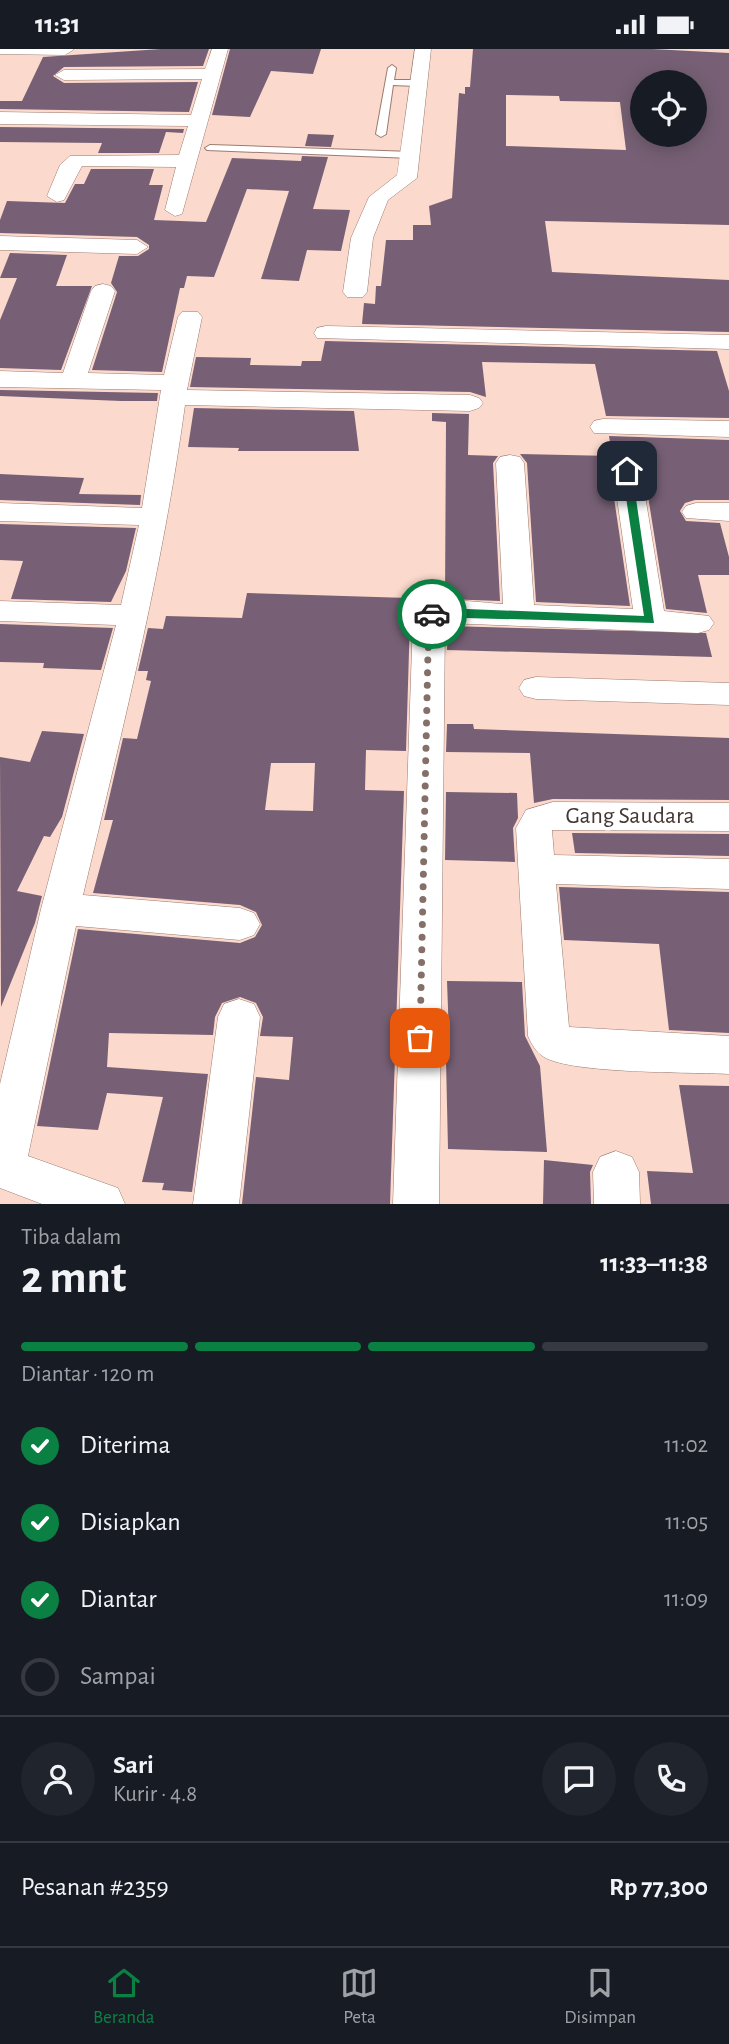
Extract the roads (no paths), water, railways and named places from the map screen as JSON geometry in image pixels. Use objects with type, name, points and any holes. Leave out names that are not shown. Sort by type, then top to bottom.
[{"type":"street","points":[[0,49],[65,50]]},
{"type":"street","points":[[175,210],[220,49]]},
{"type":"street","points":[[355,292],[362,238],[379,197],[407,178],[412,155],[417,83],[423,49]]},
{"type":"street","points":[[64,75],[211,74]]},
{"type":"street","points":[[0,118],[198,121]]},
{"type":"street","points":[[57,196],[70,165],[77,160],[187,161]]},
{"type":"street","points":[[0,243],[137,247]]},
{"type":"street","points":[[73,381],[103,291]]},
{"type":"street","points":[[103,1204],[1,1167],[60,909],[134,616],[155,517],[173,390],[190,317]]},
{"type":"street","points":[[326,333],[729,342]]},
{"type":"street","points":[[0,379],[470,404]]},
{"type":"street","points":[[674,402],[682,429]]},
{"type":"street","points":[[603,427],[729,429]]},
{"type":"street","points":[[510,463],[519,614]]},
{"type":"street","points":[[627,471],[650,620]]},
{"type":"street","points":[[0,512],[155,517]]},
{"type":"street","points":[[696,512],[729,512]]},
{"type":"street","points":[[0,611],[134,616]]},
{"type":"street","points":[[416,1204],[429,618],[442,612],[698,623]]},
{"type":"street","points":[[536,688],[729,694]]},
{"type":"street","name":"Gang Saudara","points":[[536,869],[534,828],[539,820],[553,816],[729,817]]},
{"type":"street","points":[[729,874],[536,869],[549,1036],[560,1045],[584,1049],[729,1055]]},
{"type":"street","points":[[60,909],[240,923]]},
{"type":"street","points":[[216,1204],[239,1017]]},
{"type":"lane","points":[[381,134],[392,68]]},
{"type":"lane","points":[[389,82],[417,83]]},
{"type":"lane","points":[[210,148],[412,155]]}]
